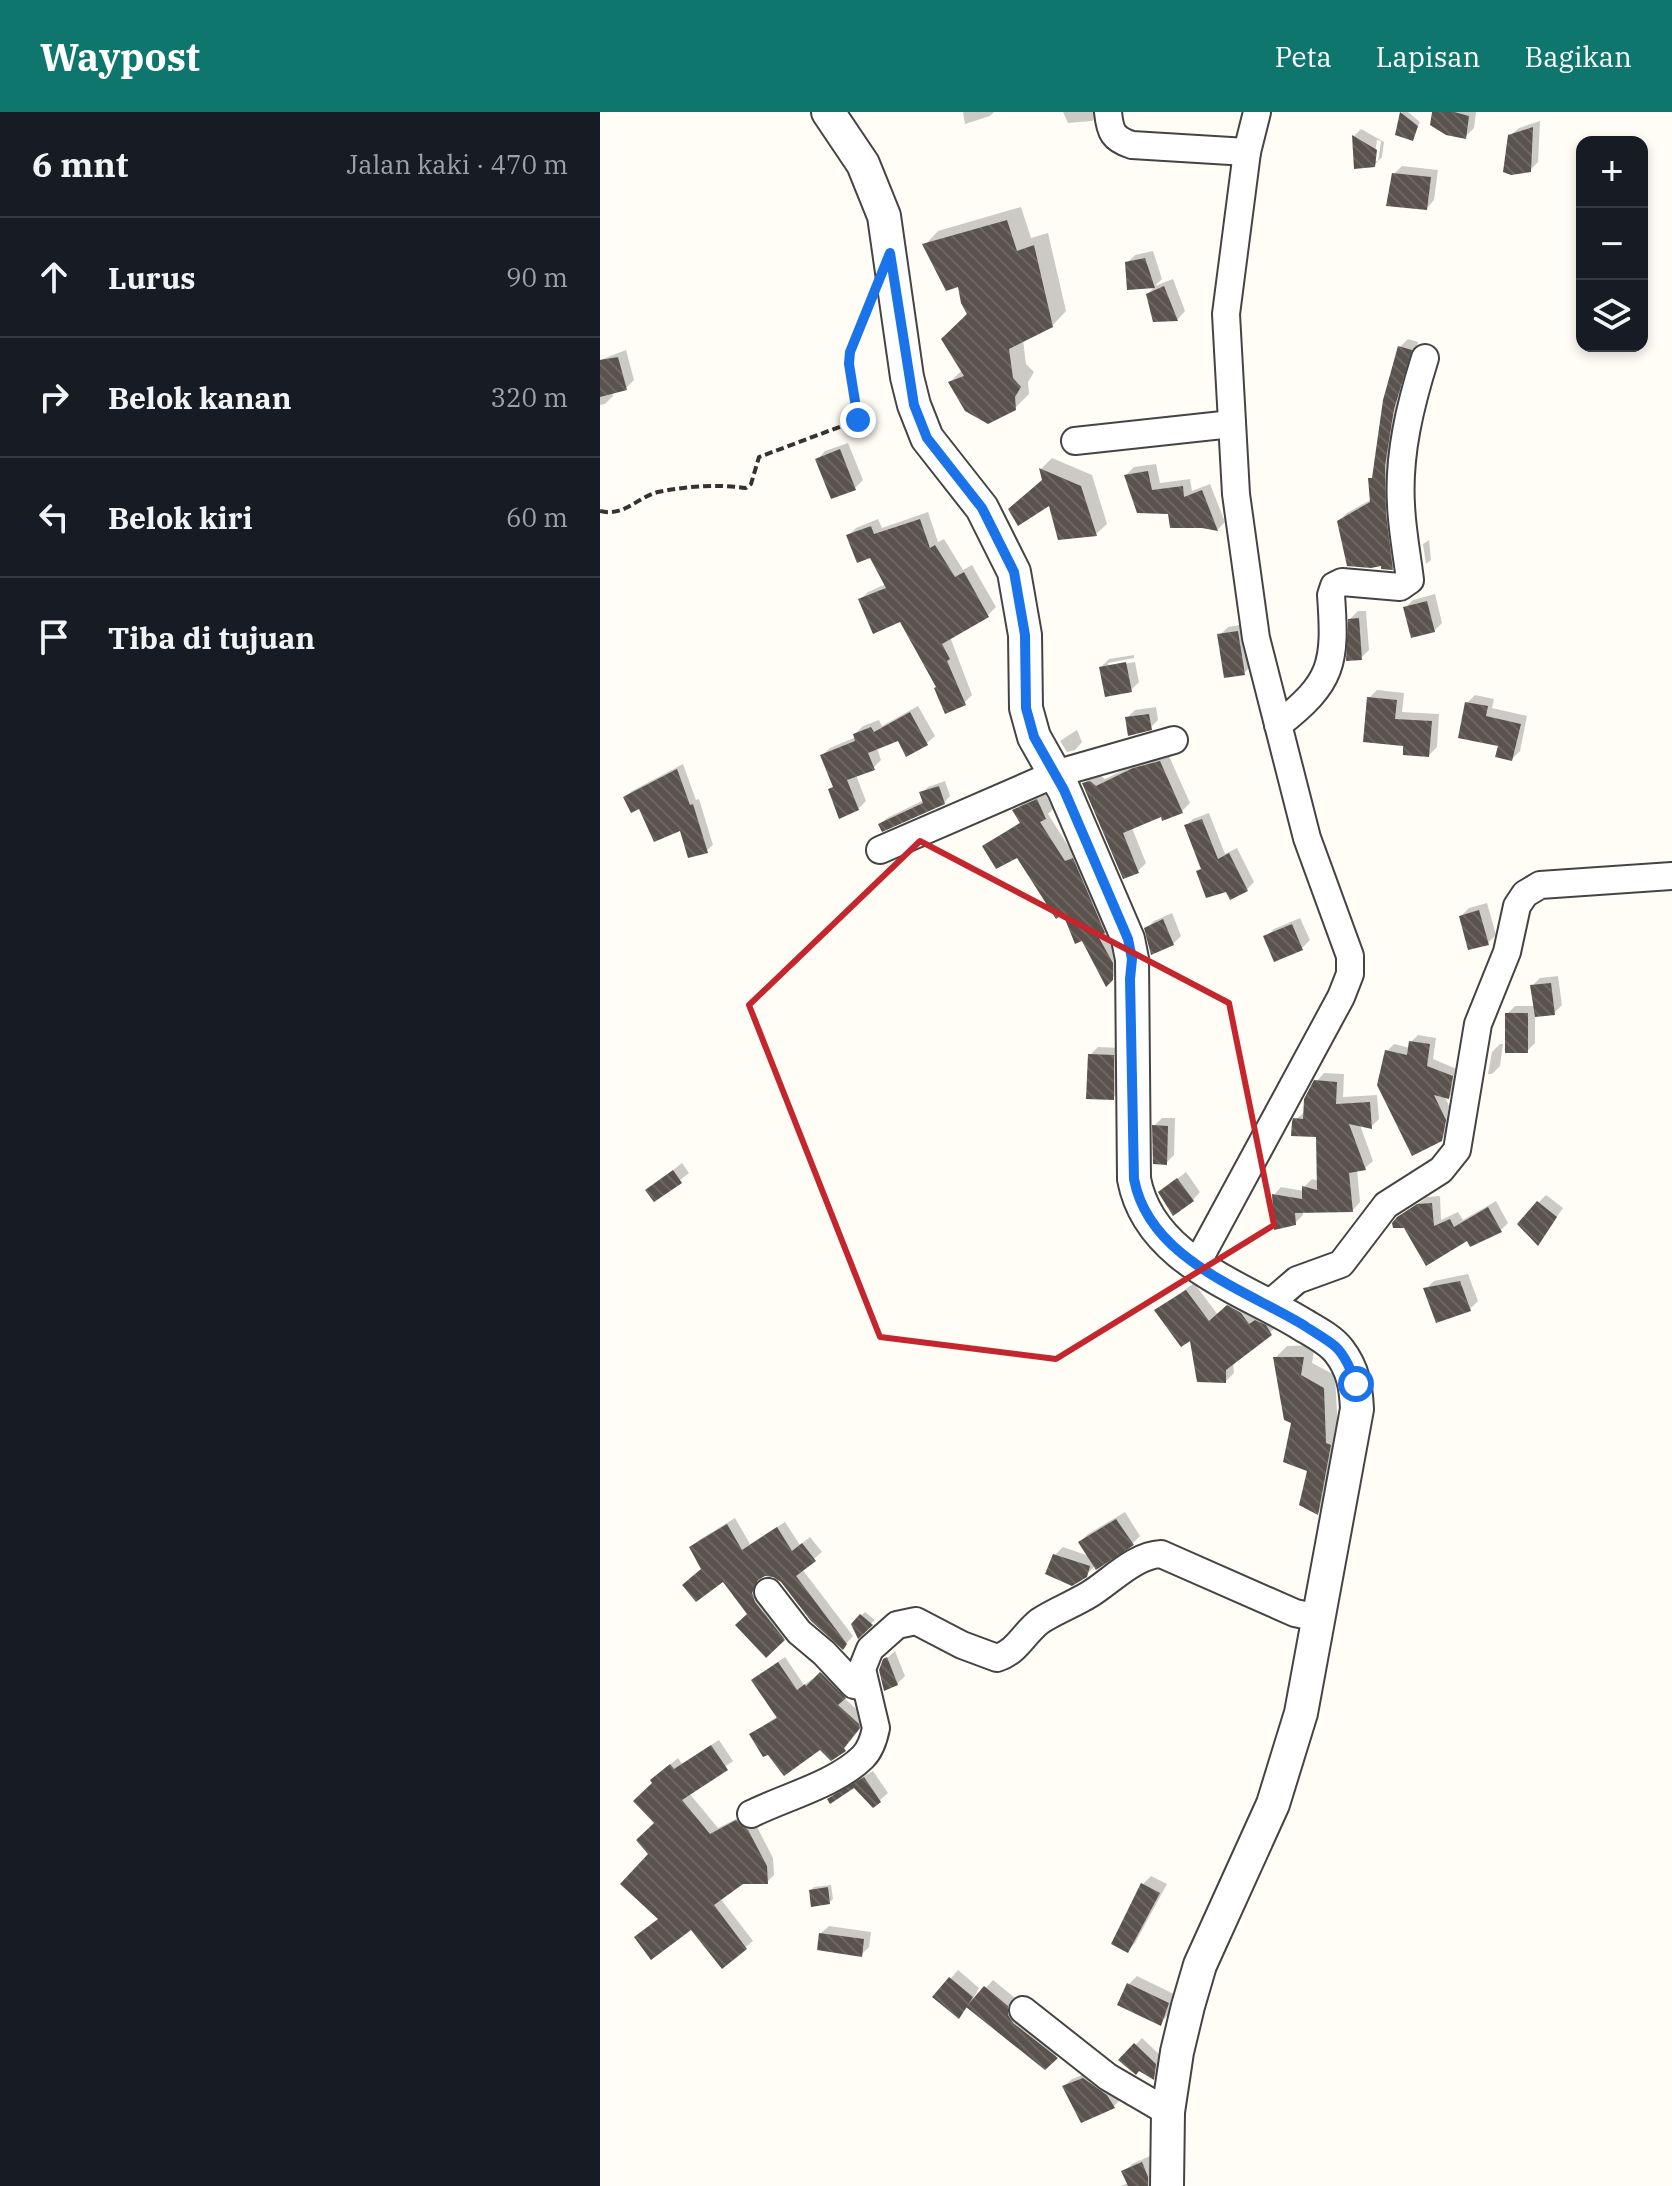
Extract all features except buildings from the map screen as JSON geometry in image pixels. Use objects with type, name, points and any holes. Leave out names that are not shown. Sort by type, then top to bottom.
[{"type":"street","points":[[828,112],[863,164],[884,216],[907,377],[922,427],[945,464],[982,508],[1014,572],[1025,635],[1026,708],[1034,737],[1055,774],[1114,904],[1130,949],[1134,1179],[1138,1197],[1161,1234],[1175,1249],[1196,1265],[1269,1304],[1337,1348],[1356,1384],[1357,1409],[1301,1713],[1273,1804],[1200,1965],[1188,2006],[1168,2112],[1167,2186]]},
{"type":"street","points":[[1108,112],[1110,131],[1118,141],[1132,145],[1247,152]]},
{"type":"street","points":[[1196,1265],[1341,997],[1350,974],[1350,956],[1307,838],[1256,638],[1236,494],[1226,314],[1247,152],[1257,112]]},
{"type":"street","points":[[1278,725],[1308,702],[1320,687],[1333,651],[1331,595],[1334,586],[1342,582],[1400,587],[1410,580],[1401,505],[1402,466],[1409,409],[1425,358]]},
{"type":"street","points":[[1075,441],[1232,424]]},
{"type":"street","points":[[880,850],[1055,774],[1174,740]]},
{"type":"street","points":[[1269,1304],[1297,1280],[1341,1264],[1386,1205],[1441,1170],[1452,1159],[1457,1150],[1478,1024],[1507,952],[1517,906],[1525,894],[1540,885],[1672,876]]},
{"type":"street","points":[[751,1814],[824,1781],[864,1756],[876,1728],[862,1669],[876,1643],[897,1625],[916,1621],[962,1645],[997,1658],[1012,1651],[1038,1622],[1152,1555],[1173,1558],[1295,1613],[1318,1618]]},
{"type":"street","points":[[768,1592],[799,1632],[854,1685],[865,1687]]},
{"type":"street","points":[[1023,2010],[1108,2077],[1168,2112]]},
{"type":"path","points":[[600,511],[617,513],[659,492],[723,484],[746,488],[751,484],[759,457],[858,420],[849,358],[873,292]]},
{"type":"highlighted area","points":[[920,841],[1229,1003],[1274,1225],[1056,1359],[880,1337],[749,1005]]},
{"type":"route","points":[[858,420],[850,352],[890,253],[907,377],[914,405],[927,438],[982,508],[1014,572],[1025,635],[1026,708],[1034,737],[1064,790],[1128,939],[1132,959],[1134,1179],[1138,1197],[1161,1234],[1175,1249],[1196,1265],[1269,1304],[1337,1348],[1356,1384]]}]
